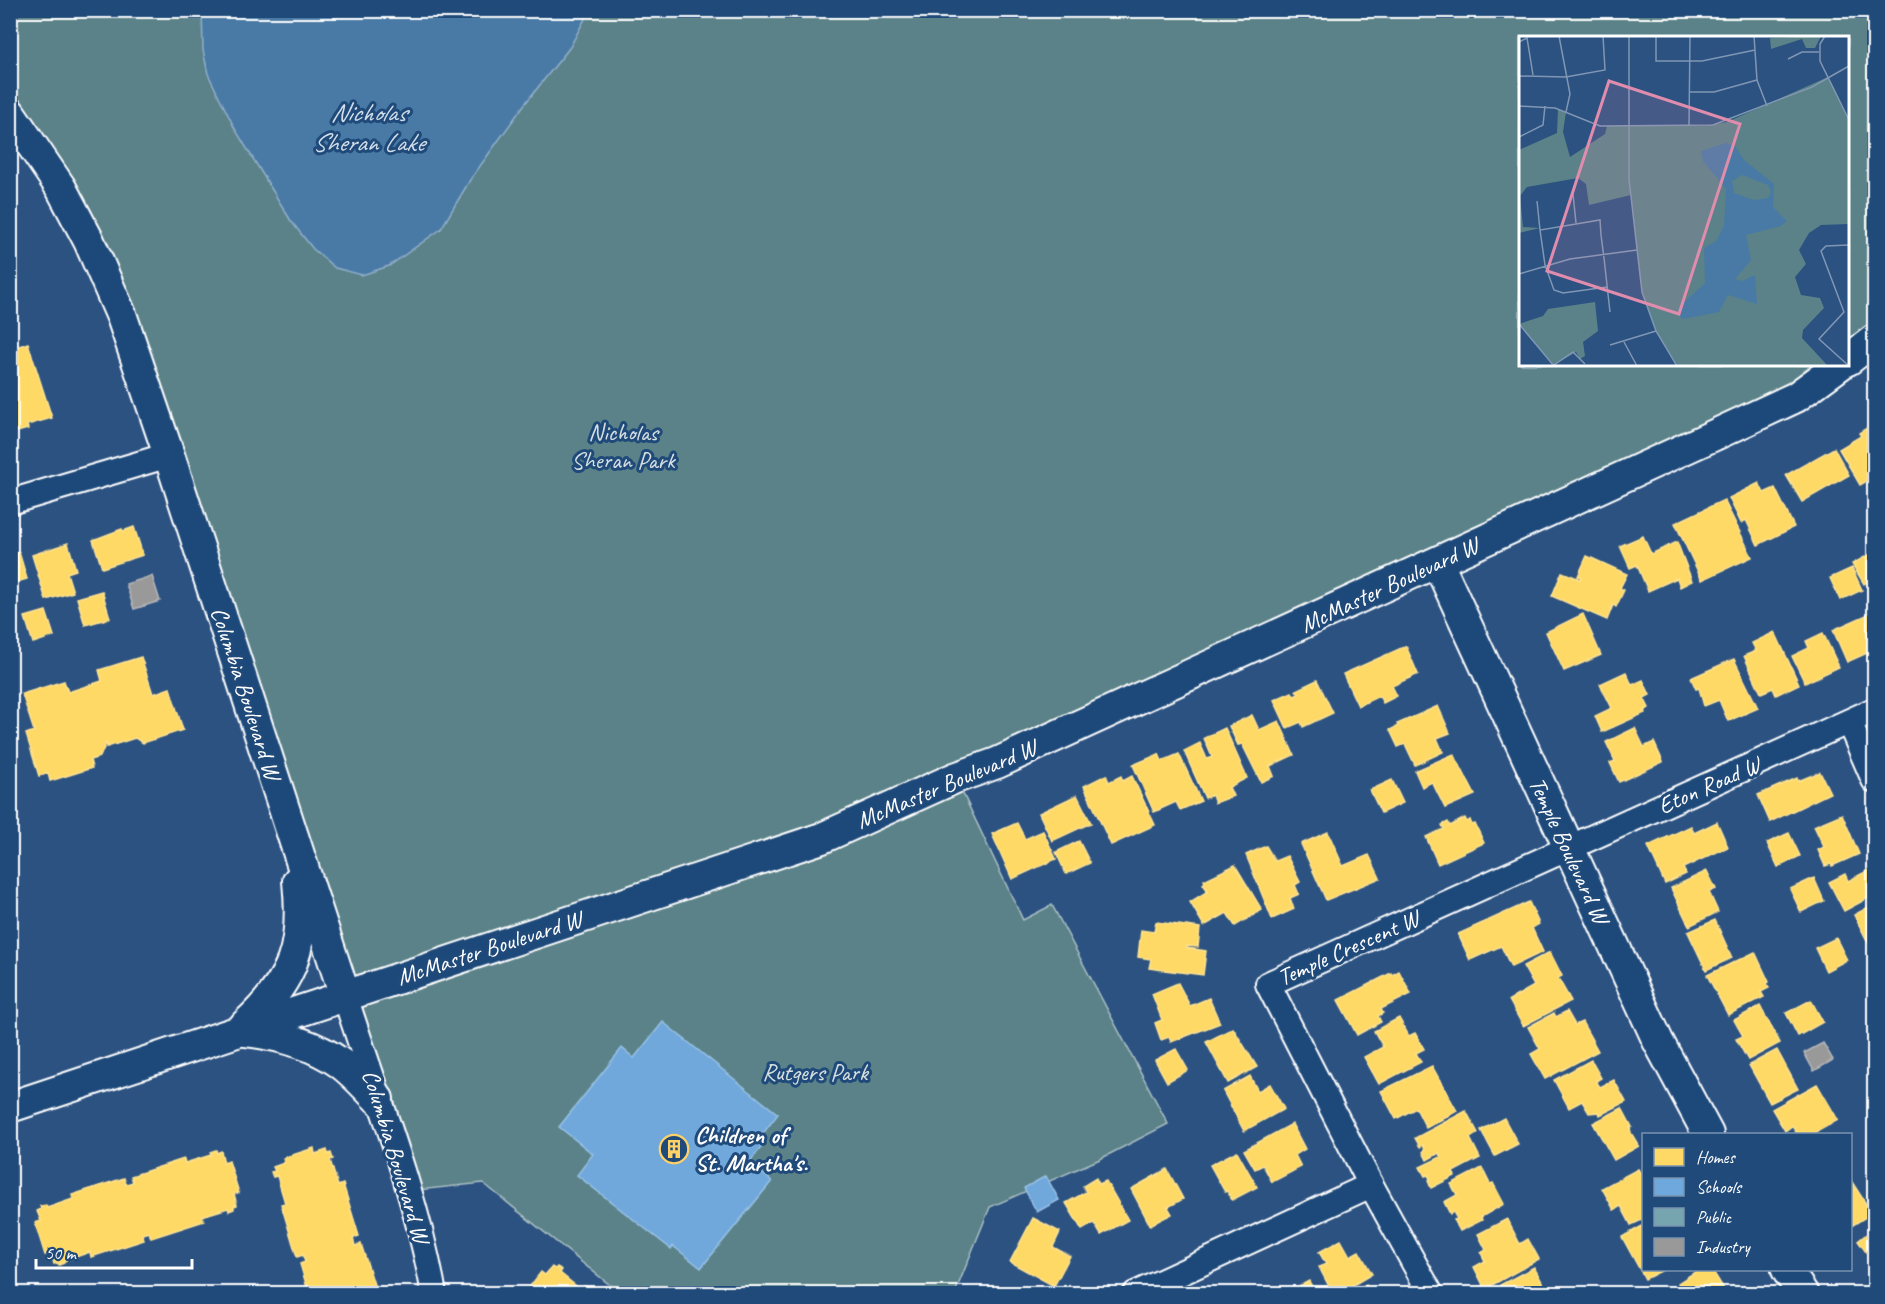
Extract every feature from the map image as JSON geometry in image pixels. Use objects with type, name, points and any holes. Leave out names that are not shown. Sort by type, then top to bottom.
[{"type":"street","name":"Columbia Boulevard W","points":[[10,113],[61,188],[89,241],[122,317],[409,1191],[434,1293]]},
{"type":"street","points":[[1849,359],[1875,340]]},
{"type":"street","name":"McMaster Boulevard W","points":[[10,1107],[822,838],[955,778],[1007,758],[1438,563],[1796,397],[1838,366]]},
{"type":"street","points":[[10,502],[169,455]]},
{"type":"street","name":"Temple Boulevard W","points":[[1438,563],[1658,1041],[1707,1133]]},
{"type":"street","name":"Eton Road W","points":[[1568,848],[1875,710]]},
{"type":"street","points":[[1850,722],[1875,780]]},
{"type":"street","points":[[240,1030],[268,1004],[279,990],[296,952],[300,901],[295,845]]},
{"type":"street","name":"Temple Crescent W","points":[[1431,1293],[1371,1185],[1268,984],[1568,848]]},
{"type":"street","points":[[240,1030],[281,1036],[314,1049],[340,1063],[378,1099]]},
{"type":"street","points":[[1135,1293],[1371,1185]]},
{"type":"street","points":[[1788,1271],[1803,1293]]},
{"type":"green space","name":"Nicholas Sheran Park","points":[[11,11],[1874,11],[1874,336],[1849,356],[1849,36],[1519,36],[1519,366],[1836,366],[956,779],[1023,920],[1052,905],[1168,1124],[1100,1159],[990,1207],[955,1293],[620,1293],[483,1183],[409,1191],[122,317],[11,113]]},
{"type":"water","name":"Nicholas Sheran Lake","points":[[202,10],[589,11],[570,47],[524,105],[470,180],[441,229],[389,266],[362,275],[335,268],[313,249],[291,221],[235,129],[208,74],[203,50]]},
{"type":"building: Homes","points":[[28,343],[52,418],[27,425],[28,429],[10,434],[10,349]]},
{"type":"building: Homes","points":[[1870,426],[1874,433],[1874,477],[1860,485],[1839,449],[1861,436],[1859,433]]},
{"type":"building: Homes","points":[[1834,448],[1849,475],[1802,502],[1786,475]]},
{"type":"building: Homes","points":[[1759,483],[1764,493],[1775,488],[1794,527],[1758,545],[1746,520],[1741,523],[1729,498]]},
{"type":"building: Homes","points":[[1724,500],[1752,557],[1702,580],[1675,523]]},
{"type":"building: Homes","points":[[134,527],[143,555],[102,568],[93,540]]},
{"type":"building: Homes","points":[[1643,536],[1651,554],[1677,542],[1692,581],[1680,587],[1677,578],[1648,591],[1637,565],[1630,568],[1620,546]]},
{"type":"building: Homes","points":[[68,543],[76,570],[67,573],[73,592],[46,600],[32,555]]},
{"type":"building: Homes","points":[[19,552],[27,579],[10,584],[10,555]]},
{"type":"building: Homes","points":[[1874,552],[1874,578],[1864,584],[1852,564]]},
{"type":"building: Homes","points":[[1587,556],[1627,574],[1620,588],[1624,590],[1616,607],[1613,605],[1607,620],[1552,596],[1562,572],[1580,579],[1581,577],[1578,576]]},
{"type":"building: Homes","points":[[1852,568],[1862,590],[1840,600],[1830,578]]},
{"type":"building: Homes","points":[[102,591],[110,618],[85,625],[77,598]]},
{"type":"building: Homes","points":[[46,611],[54,636],[33,643],[25,617]]},
{"type":"building: Homes","points":[[1871,613],[1874,622],[1874,650],[1847,662],[1833,630]]},
{"type":"building: Homes","points":[[1583,614],[1601,655],[1564,671],[1546,632]]},
{"type":"building: Homes","points":[[1775,632],[1799,684],[1776,695],[1773,688],[1761,693],[1744,656],[1756,651],[1752,643]]},
{"type":"building: Homes","points":[[1823,633],[1839,667],[1805,683],[1792,656],[1809,648],[1806,641]]},
{"type":"building: Homes","points":[[1406,646],[1418,674],[1392,686],[1397,696],[1383,703],[1379,696],[1358,706],[1343,674]]},
{"type":"building: Homes","points":[[141,657],[153,694],[170,688],[183,730],[143,743],[135,738],[107,747],[106,743],[100,757],[90,760],[92,768],[50,781],[48,773],[39,776],[26,734],[34,731],[22,694],[64,681],[68,692],[102,681],[99,670]]},
{"type":"building: Homes","points":[[1734,659],[1758,708],[1728,721],[1719,700],[1704,706],[1699,688],[1696,689],[1691,678]]},
{"type":"building: Homes","points":[[1626,672],[1632,685],[1643,680],[1650,695],[1644,698],[1649,708],[1644,711],[1645,713],[1602,732],[1595,716],[1612,708],[1600,684]]},
{"type":"building: Homes","points":[[1317,680],[1333,713],[1303,727],[1301,722],[1287,728],[1274,700],[1292,692],[1294,696],[1299,694],[1296,690]]},
{"type":"building: Homes","points":[[1438,706],[1450,733],[1437,738],[1443,752],[1415,765],[1405,744],[1398,747],[1390,730],[1398,726],[1397,724]]},
{"type":"building: Homes","points":[[1252,715],[1259,730],[1279,721],[1294,755],[1270,766],[1274,776],[1261,782],[1242,744],[1238,745],[1229,726]]},
{"type":"building: Homes","points":[[1225,728],[1247,778],[1229,787],[1233,796],[1215,803],[1212,795],[1205,798],[1184,751],[1200,743],[1207,759],[1212,757],[1204,738]]},
{"type":"building: Homes","points":[[1635,728],[1644,747],[1654,742],[1663,762],[1619,782],[1610,763],[1615,761],[1606,742]]},
{"type":"building: Homes","points":[[1159,754],[1162,761],[1179,754],[1201,801],[1180,810],[1176,802],[1154,812],[1133,765]]},
{"type":"building: Homes","points":[[1454,754],[1475,795],[1445,808],[1432,782],[1422,787],[1415,771]]},
{"type":"building: Homes","points":[[1820,772],[1830,793],[1770,822],[1758,795],[1797,778],[1798,781]]},
{"type":"building: Homes","points":[[1106,775],[1109,782],[1121,776],[1123,781],[1132,776],[1155,825],[1111,845],[1084,786]]},
{"type":"building: Homes","points":[[1392,780],[1403,803],[1381,813],[1370,790]]},
{"type":"building: Homes","points":[[1077,795],[1091,823],[1052,841],[1039,813]]},
{"type":"building: Homes","points":[[1842,814],[1859,854],[1832,866],[1831,864],[1825,866],[1818,850],[1824,847],[1814,826]]},
{"type":"building: Homes","points":[[1465,818],[1467,822],[1470,820],[1472,825],[1475,824],[1484,843],[1438,864],[1426,837],[1444,829],[1442,825],[1448,822],[1450,826]]},
{"type":"building: Homes","points":[[1717,822],[1728,847],[1683,868],[1686,874],[1665,884],[1648,846],[1691,826],[1694,833]]},
{"type":"building: Homes","points":[[1017,823],[1025,839],[1043,831],[1056,859],[1012,879],[992,834]]},
{"type":"building: Homes","points":[[1328,832],[1343,866],[1369,855],[1380,878],[1326,900],[1301,844]]},
{"type":"building: Homes","points":[[1789,833],[1800,856],[1778,867],[1767,843]]},
{"type":"building: Homes","points":[[1079,841],[1090,863],[1066,874],[1056,852]]},
{"type":"building: Homes","points":[[1266,846],[1275,861],[1287,856],[1300,882],[1295,885],[1299,894],[1290,898],[1294,909],[1272,919],[1246,855]]},
{"type":"building: Homes","points":[[1235,865],[1262,910],[1235,926],[1227,913],[1204,926],[1190,902],[1208,891],[1203,884],[1204,880]]},
{"type":"building: Homes","points":[[1869,870],[1874,881],[1874,895],[1844,911],[1829,882],[1845,874],[1848,881]]},
{"type":"building: Homes","points":[[1707,871],[1716,889],[1709,892],[1718,912],[1689,926],[1671,888]]},
{"type":"building: Homes","points":[[1814,878],[1824,901],[1801,912],[1790,889]]},
{"type":"building: Homes","points":[[1529,902],[1539,924],[1532,928],[1543,952],[1511,967],[1501,946],[1470,960],[1458,934]]},
{"type":"building: Homes","points":[[1874,904],[1874,943],[1870,946],[1854,915]]},
{"type":"building: Homes","points":[[1715,920],[1732,958],[1706,970],[1688,932]]},
{"type":"building: Homes","points":[[1156,922],[1200,928],[1198,947],[1187,946],[1187,948],[1206,951],[1203,975],[1149,968],[1151,959],[1138,957],[1141,930],[1154,932]]},
{"type":"building: Homes","points":[[1836,938],[1847,960],[1826,971],[1815,948]]},
{"type":"building: Homes","points":[[1550,952],[1562,976],[1558,978],[1571,1001],[1523,1026],[1509,1000],[1534,986],[1523,966]]},
{"type":"building: Homes","points":[[1755,952],[1769,982],[1767,983],[1769,988],[1761,992],[1764,997],[1728,1015],[1707,975]]},
{"type":"building: Homes","points":[[1399,971],[1411,994],[1381,1009],[1383,1013],[1378,1016],[1381,1022],[1357,1035],[1338,1000]]},
{"type":"building: Homes","points":[[1178,983],[1190,1006],[1209,998],[1220,1023],[1171,1042],[1169,1037],[1161,1040],[1155,1023],[1162,1020],[1152,994]]},
{"type":"building: Homes","points":[[1811,1000],[1823,1022],[1798,1036],[1786,1013]]},
{"type":"building: Homes","points":[[1760,1006],[1780,1043],[1748,1060],[1736,1039],[1743,1036],[1734,1020]]},
{"type":"building: Homes","points":[[1567,1011],[1575,1025],[1582,1022],[1598,1051],[1545,1079],[1531,1054],[1540,1049],[1528,1027],[1554,1013],[1556,1017]]},
{"type":"building: Homes","points":[[1399,1018],[1409,1036],[1415,1033],[1424,1049],[1416,1053],[1421,1062],[1379,1084],[1364,1057],[1383,1047],[1374,1031]]},
{"type":"building: Homes","points":[[1233,1028],[1257,1067],[1228,1083],[1206,1042]]},
{"type":"building: Homes","points":[[1176,1049],[1188,1070],[1167,1082],[1155,1060]]},
{"type":"building: Homes","points":[[1777,1050],[1798,1089],[1770,1103],[1749,1065]]},
{"type":"building: Homes","points":[[1591,1060],[1601,1078],[1596,1081],[1600,1087],[1614,1080],[1626,1102],[1600,1115],[1599,1112],[1589,1113],[1582,1101],[1569,1108],[1554,1080]]},
{"type":"building: Homes","points":[[1432,1066],[1457,1111],[1426,1128],[1416,1108],[1396,1119],[1381,1091]]},
{"type":"building: Homes","points":[[1250,1076],[1258,1091],[1270,1084],[1284,1109],[1244,1131],[1223,1091]]},
{"type":"building: Homes","points":[[1817,1084],[1838,1120],[1815,1133],[1796,1133],[1792,1126],[1785,1131],[1772,1109]]},
{"type":"building: Homes","points":[[1622,1108],[1632,1127],[1630,1128],[1631,1133],[1639,1146],[1614,1160],[1593,1123]]},
{"type":"building: Homes","points":[[1466,1111],[1478,1133],[1470,1138],[1480,1158],[1453,1172],[1455,1176],[1431,1188],[1428,1175],[1425,1176],[1420,1167],[1441,1157],[1439,1153],[1427,1160],[1423,1152],[1425,1150],[1423,1145],[1420,1147],[1415,1138]]},
{"type":"building: Homes","points":[[1504,1118],[1518,1144],[1495,1156],[1481,1130]]},
{"type":"building: Homes","points":[[1292,1124],[1305,1149],[1295,1155],[1301,1167],[1272,1182],[1263,1165],[1255,1169],[1244,1150]]},
{"type":"building: Homes","points":[[314,1148],[315,1154],[327,1150],[328,1154],[331,1153],[333,1159],[330,1160],[338,1186],[343,1184],[359,1236],[353,1238],[355,1246],[361,1244],[377,1294],[309,1294],[300,1264],[305,1262],[303,1255],[297,1257],[281,1204],[285,1203],[277,1176],[273,1177],[271,1172],[275,1171],[273,1167],[284,1163],[283,1158]]},
{"type":"building: Homes","points":[[216,1150],[217,1153],[221,1151],[224,1163],[229,1161],[239,1193],[234,1194],[237,1205],[234,1209],[229,1211],[228,1208],[202,1216],[204,1221],[151,1238],[149,1232],[142,1234],[144,1240],[91,1257],[90,1252],[59,1265],[54,1264],[51,1253],[45,1255],[35,1223],[41,1221],[37,1211],[41,1209],[40,1206],[46,1205],[47,1208],[73,1199],[72,1195],[124,1178],[126,1184],[133,1182],[131,1176],[184,1159],[185,1163],[211,1155],[210,1152]]},
{"type":"building: Homes","points":[[1237,1151],[1257,1187],[1232,1200],[1210,1165]]},
{"type":"building: Homes","points":[[1482,1168],[1504,1204],[1481,1217],[1482,1220],[1460,1231],[1454,1220],[1457,1219],[1453,1212],[1450,1214],[1444,1202],[1457,1195],[1451,1184]]},
{"type":"building: Homes","points":[[1167,1169],[1183,1199],[1168,1207],[1172,1214],[1150,1225],[1131,1189]]},
{"type":"building: Homes","points":[[1638,1169],[1642,1176],[1642,1220],[1631,1225],[1621,1206],[1614,1210],[1602,1188]]},
{"type":"building: Homes","points":[[1096,1178],[1099,1184],[1106,1181],[1128,1220],[1101,1235],[1094,1223],[1082,1230],[1066,1203],[1086,1192],[1083,1186]]},
{"type":"building: Homes","points":[[1852,1182],[1872,1213],[1852,1226]]},
{"type":"building: Homes","points":[[1033,1218],[1060,1232],[1053,1247],[1070,1256],[1054,1286],[1010,1262]]},
{"type":"building: Homes","points":[[1507,1219],[1520,1244],[1528,1239],[1539,1259],[1485,1289],[1474,1267],[1485,1261],[1481,1253],[1486,1250],[1478,1234]]},
{"type":"building: Homes","points":[[1642,1226],[1642,1271],[1661,1271],[1645,1279],[1622,1237]]},
{"type":"building: Homes","points":[[1874,1228],[1874,1263],[1858,1241]]},
{"type":"building: Homes","points":[[1341,1240],[1350,1256],[1359,1251],[1372,1274],[1338,1294],[1333,1294],[1319,1267],[1326,1264],[1319,1252]]},
{"type":"building: Homes","points":[[552,1267],[562,1270],[560,1273],[581,1290],[585,1286],[594,1294],[524,1294],[541,1272],[545,1275]]},
{"type":"building: Homes","points":[[1534,1267],[1546,1289],[1552,1286],[1556,1294],[1505,1294],[1500,1285]]},
{"type":"building: Homes","points":[[1696,1271],[1713,1271],[1727,1294],[1683,1294],[1678,1283]]},
{"type":"building: Homes","points":[[1309,1281],[1316,1294],[1286,1293]]},
{"type":"building: Homes","points":[[1366,1285],[1371,1294],[1350,1294]]},
{"type":"building: Schools","name":"Children of St. Martha's.","points":[[663,1022],[778,1114],[758,1140],[764,1144],[749,1163],[772,1181],[701,1268],[673,1246],[671,1249],[577,1175],[593,1154],[559,1127],[622,1048],[634,1058]]},
{"type":"building: Schools","points":[[1046,1176],[1059,1200],[1037,1212],[1024,1188]]},
{"type":"building: Public","points":[[10,951],[17,972],[10,974]]},
{"type":"building: Industry","points":[[152,576],[160,601],[134,609],[126,584]]},
{"type":"building: Industry","points":[[1823,1043],[1833,1060],[1814,1071],[1804,1053]]},
{"type":"place","name":"Children of St. Martha's.","points":[[674,1149]]},
{"type":"park label","name":"Rutgers Park","points":[[815,1072]]}]
